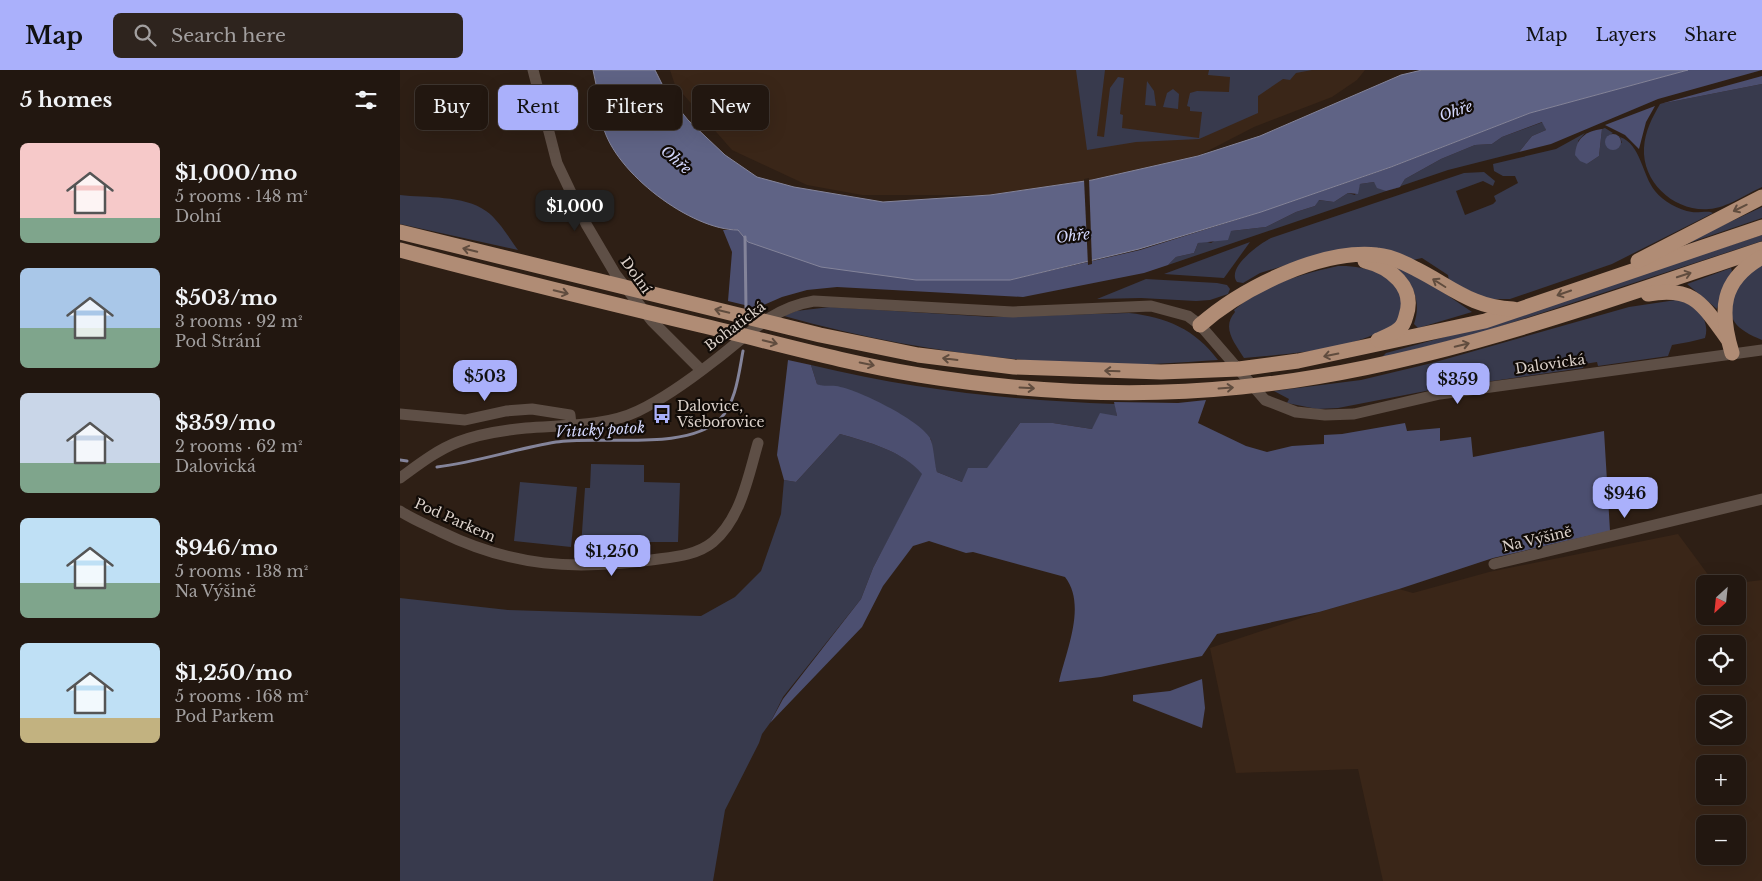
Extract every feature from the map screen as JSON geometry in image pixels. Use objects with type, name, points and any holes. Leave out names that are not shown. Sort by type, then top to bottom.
[{"type":"highway","points":[[1610,277],[1718,218],[1762,197]]},
{"type":"highway","points":[[400,232],[820,335],[918,355],[1014,367],[1161,372],[1239,368],[1298,361],[1485,321],[1762,227]]},
{"type":"highway","points":[[400,250],[513,280],[819,354],[917,374],[1012,387],[1178,392],[1242,387],[1325,376],[1493,338],[1762,249]]},
{"type":"highway","points":[[1200,325],[1236,297],[1269,279],[1326,260],[1359,254],[1379,255],[1417,269],[1456,294],[1485,305],[1517,310]]},
{"type":"highway","points":[[1732,353],[1727,338],[1724,308],[1728,290],[1746,266],[1762,256]]},
{"type":"highway","points":[[1326,260],[1360,260],[1378,264],[1400,281],[1406,291],[1408,304],[1404,322],[1399,329],[1364,348]]},
{"type":"highway","points":[[1604,302],[1661,292],[1694,297],[1727,338]]},
{"type":"street","name":"Dolní","points":[[532,70],[557,163],[586,224],[616,275],[652,321],[701,370]]},
{"type":"street","name":"Bohatická","points":[[400,478],[426,459],[458,442],[570,420],[605,420],[636,412],[655,402],[701,370],[771,315],[798,304],[814,301],[1013,312],[1151,306],[1188,316],[1200,325]]},
{"type":"street","name":"Dalovická","points":[[1200,325],[1265,400],[1286,409],[1316,415],[1354,414],[1440,394],[1762,350]]},
{"type":"street","points":[[400,414],[465,420],[506,411],[532,409],[570,420]]},
{"type":"street","name":"Pod Parkem","points":[[400,511],[457,539],[491,553],[536,564],[586,566],[689,554],[712,543],[730,524],[746,484],[758,443]]},
{"type":"street","name":"Na Výšině","points":[[1494,564],[1762,499]]},
{"type":"shaded area","points":[[670,70],[1365,70],[1357,80],[1332,97],[1254,127],[1198,156],[1092,180],[990,195],[862,195],[807,185],[732,150],[714,130],[769,130],[769,85],[692,85],[692,104],[682,93],[682,85],[675,85]]},
{"type":"shaded area","points":[[1076,70],[1105,70],[1097,136],[1104,137],[1110,88],[1118,77],[1124,78],[1120,114],[1123,115],[1122,128],[1199,138],[1202,112],[1190,111],[1190,107],[1187,106],[1190,93],[1197,91],[1229,92],[1230,77],[1208,75],[1209,70],[1312,70],[1296,73],[1290,80],[1283,79],[1258,96],[1258,113],[1199,139],[1136,142],[1087,150]]},
{"type":"shaded area","points":[[1688,70],[1762,70],[1658,99],[1551,144],[1519,152],[1532,136],[1546,130],[1542,122],[1502,137],[1492,144],[1475,145],[1441,159],[1405,179],[1400,187],[1386,191],[1377,188],[1374,182],[1360,184],[1358,194],[1348,193],[1334,202],[1319,200],[1315,206],[1296,212],[1266,227],[1231,231],[1228,240],[1198,243],[1194,253],[1176,257],[1168,265],[1144,273],[1023,297],[837,287],[807,290],[782,297],[757,308],[728,301],[732,252],[723,230],[738,230],[748,242],[1010,280],[1140,250],[1261,212],[1389,168],[1530,113]]},
{"type":"shaded area","points":[[1762,76],[1762,84],[1660,104]]},
{"type":"shaded area","points":[[1147,81],[1154,91],[1156,106],[1145,105]]},
{"type":"shaded area","points":[[1762,84],[1762,187],[1729,203],[1709,209],[1696,209],[1684,206],[1663,193],[1649,173],[1645,161],[1644,148],[1647,130],[1660,104]]},
{"type":"shaded area","points":[[1173,89],[1179,94],[1178,109],[1163,107],[1167,93]]},
{"type":"shaded area","points":[[1655,106],[1646,122],[1639,149],[1625,135],[1605,125]]},
{"type":"shaded area","points":[[1543,122],[1546,130],[1532,136],[1519,152],[1448,170],[1401,186],[1405,179],[1441,159],[1475,145],[1492,144],[1502,137]]},
{"type":"shaded area","points":[[1605,128],[1613,133],[1608,136],[1622,143],[1620,137],[1632,146],[1655,191],[1662,198],[1676,207],[1687,211],[1713,213],[1612,264],[1510,299],[1487,299],[1449,281],[1448,275],[1422,258],[1413,260],[1329,252],[1260,273],[1243,283],[1237,282],[1236,270],[1245,257],[1271,238],[1464,173],[1484,172],[1495,181],[1493,186],[1483,181],[1456,191],[1465,215],[1493,204],[1496,201],[1494,196],[1518,183],[1515,176],[1503,176],[1494,171],[1493,164],[1556,149],[1585,133],[1578,141],[1587,164],[1599,156],[1602,129]]},
{"type":"shaded area","points":[[1602,129],[1599,156],[1587,164],[1580,161],[1575,155],[1577,144],[1583,136]]},
{"type":"shaded area","points":[[1610,134],[1616,134],[1621,139],[1619,148],[1610,150],[1605,145],[1605,139]]},
{"type":"shaded area","points":[[1374,182],[1387,191],[1168,265],[1176,257],[1194,253],[1198,243],[1204,241],[1211,243],[1231,231],[1266,227],[1296,212],[1315,206],[1318,200],[1334,202],[1348,193],[1355,195],[1360,184]]},
{"type":"shaded area","points":[[400,195],[444,198],[467,202],[477,206],[495,219],[518,250],[400,224]]},
{"type":"shaded area","points":[[1762,207],[1762,218],[1674,248]]},
{"type":"shaded area","points":[[1762,235],[1762,241],[1477,334],[1381,358],[1386,353],[1474,329]]},
{"type":"shaded area","points":[[1250,242],[1224,278],[1164,274]]},
{"type":"shaded area","points":[[1762,263],[1762,340],[1746,332],[1735,322],[1731,309],[1732,301],[1742,278]]},
{"type":"shaded area","points":[[1338,266],[1358,267],[1369,270],[1389,279],[1397,286],[1403,308],[1398,322],[1380,332],[1343,345],[1303,352],[1244,358],[1229,330],[1234,310],[1245,301],[1270,287],[1310,273]]},
{"type":"shaded area","points":[[1401,266],[1472,312],[1418,328],[1414,324],[1417,308],[1414,293],[1408,280],[1397,268]]},
{"type":"shaded area","points":[[1731,268],[1732,271],[1724,286],[1717,309],[1687,284]]},
{"type":"shaded area","points":[[1146,279],[1217,283],[1227,285],[1230,289],[1228,294],[1210,300],[1097,299]]},
{"type":"shaded area","points":[[1676,300],[1689,304],[1700,313],[1706,324],[1705,338],[1672,345],[1668,356],[1598,366],[1597,362],[1584,364],[1583,368],[1436,389],[1338,408],[1317,409],[1287,403],[1289,399],[1274,391],[1361,380],[1432,363],[1629,307]]},
{"type":"shaded area","points":[[830,307],[992,317],[1129,313],[1167,321],[1179,326],[1200,340],[1218,360],[1115,365],[1073,364],[990,357],[865,336],[784,316],[796,311]]},
{"type":"shaded area","points":[[788,360],[811,365],[817,384],[846,388],[887,406],[914,423],[930,438],[937,472],[962,482],[968,468],[987,468],[1020,423],[1053,423],[1092,429],[1100,413],[1117,416],[1114,402],[1178,403],[1206,400],[1198,423],[1246,446],[1267,452],[1292,446],[1324,444],[1324,435],[1342,434],[1405,423],[1407,431],[1440,428],[1440,441],[1471,437],[1473,457],[1604,431],[1610,531],[1493,558],[1399,589],[1319,612],[1217,634],[1202,656],[1101,677],[1059,682],[1070,643],[1075,614],[1071,588],[1065,577],[973,552],[966,553],[929,541],[913,546],[883,586],[862,627],[770,723],[783,699],[861,599],[873,568],[922,474],[895,453],[840,434],[796,482],[784,480],[777,455]]},
{"type":"shaded area","points":[[811,365],[887,381],[962,392],[1037,400],[1115,404],[1117,416],[1092,429],[1053,423],[1020,423],[987,469],[962,482],[937,472],[933,459],[931,439],[817,384]]},
{"type":"shaded area","points":[[840,434],[895,453],[906,459],[923,474],[873,568],[861,599],[783,697],[770,723],[762,734],[725,810],[713,881],[400,881],[400,598],[508,610],[701,616],[735,597],[761,571],[781,514],[784,480],[796,482]]},
{"type":"shaded area","points":[[591,464],[644,465],[644,482],[680,483],[678,542],[643,542],[643,547],[581,547],[585,488],[590,488]]},
{"type":"shaded area","points":[[520,482],[577,487],[571,547],[514,541]]},
{"type":"shaded area","points":[[1678,534],[1708,575],[1696,575],[1696,625],[1746,625],[1746,582],[1762,580],[1762,881],[1383,881],[1358,769],[1236,773],[1210,648],[1319,612],[1399,589],[1413,593],[1489,572]]},
{"type":"shaded area","points":[[1202,679],[1205,708],[1202,728],[1133,701],[1133,695],[1170,691]]},
{"type":"water","points":[[593,70],[655,70],[662,85],[596,85]]},
{"type":"water","name":"Ohře","points":[[1422,70],[1688,70],[1530,113],[1391,167],[1261,212],[1139,249],[1010,280],[916,280],[821,267],[748,242],[738,230],[719,227],[699,220],[678,209],[657,196],[639,180],[610,144],[605,130],[682,130],[682,113],[692,124],[692,130],[699,130],[725,155],[757,177],[794,187],[883,202],[990,195],[1092,180],[1198,156],[1260,136],[1401,75]]},
{"type":"pier","points":[[1089,178],[1092,264],[1088,265],[1084,179]]},
{"type":"waterway","name":"Vitický potok","points":[[745,237],[746,308]]},
{"type":"waterway","name":"Vitický potok","points":[[437,467],[556,442],[574,440],[665,439],[686,436],[705,429],[720,419],[730,405],[736,387],[743,351]]},
{"type":"waterway","name":"Vitický potok","points":[[400,460],[407,461]]},
{"type":"place","name":"Dalovice, Všeborovice","points":[[662,414]]}]
